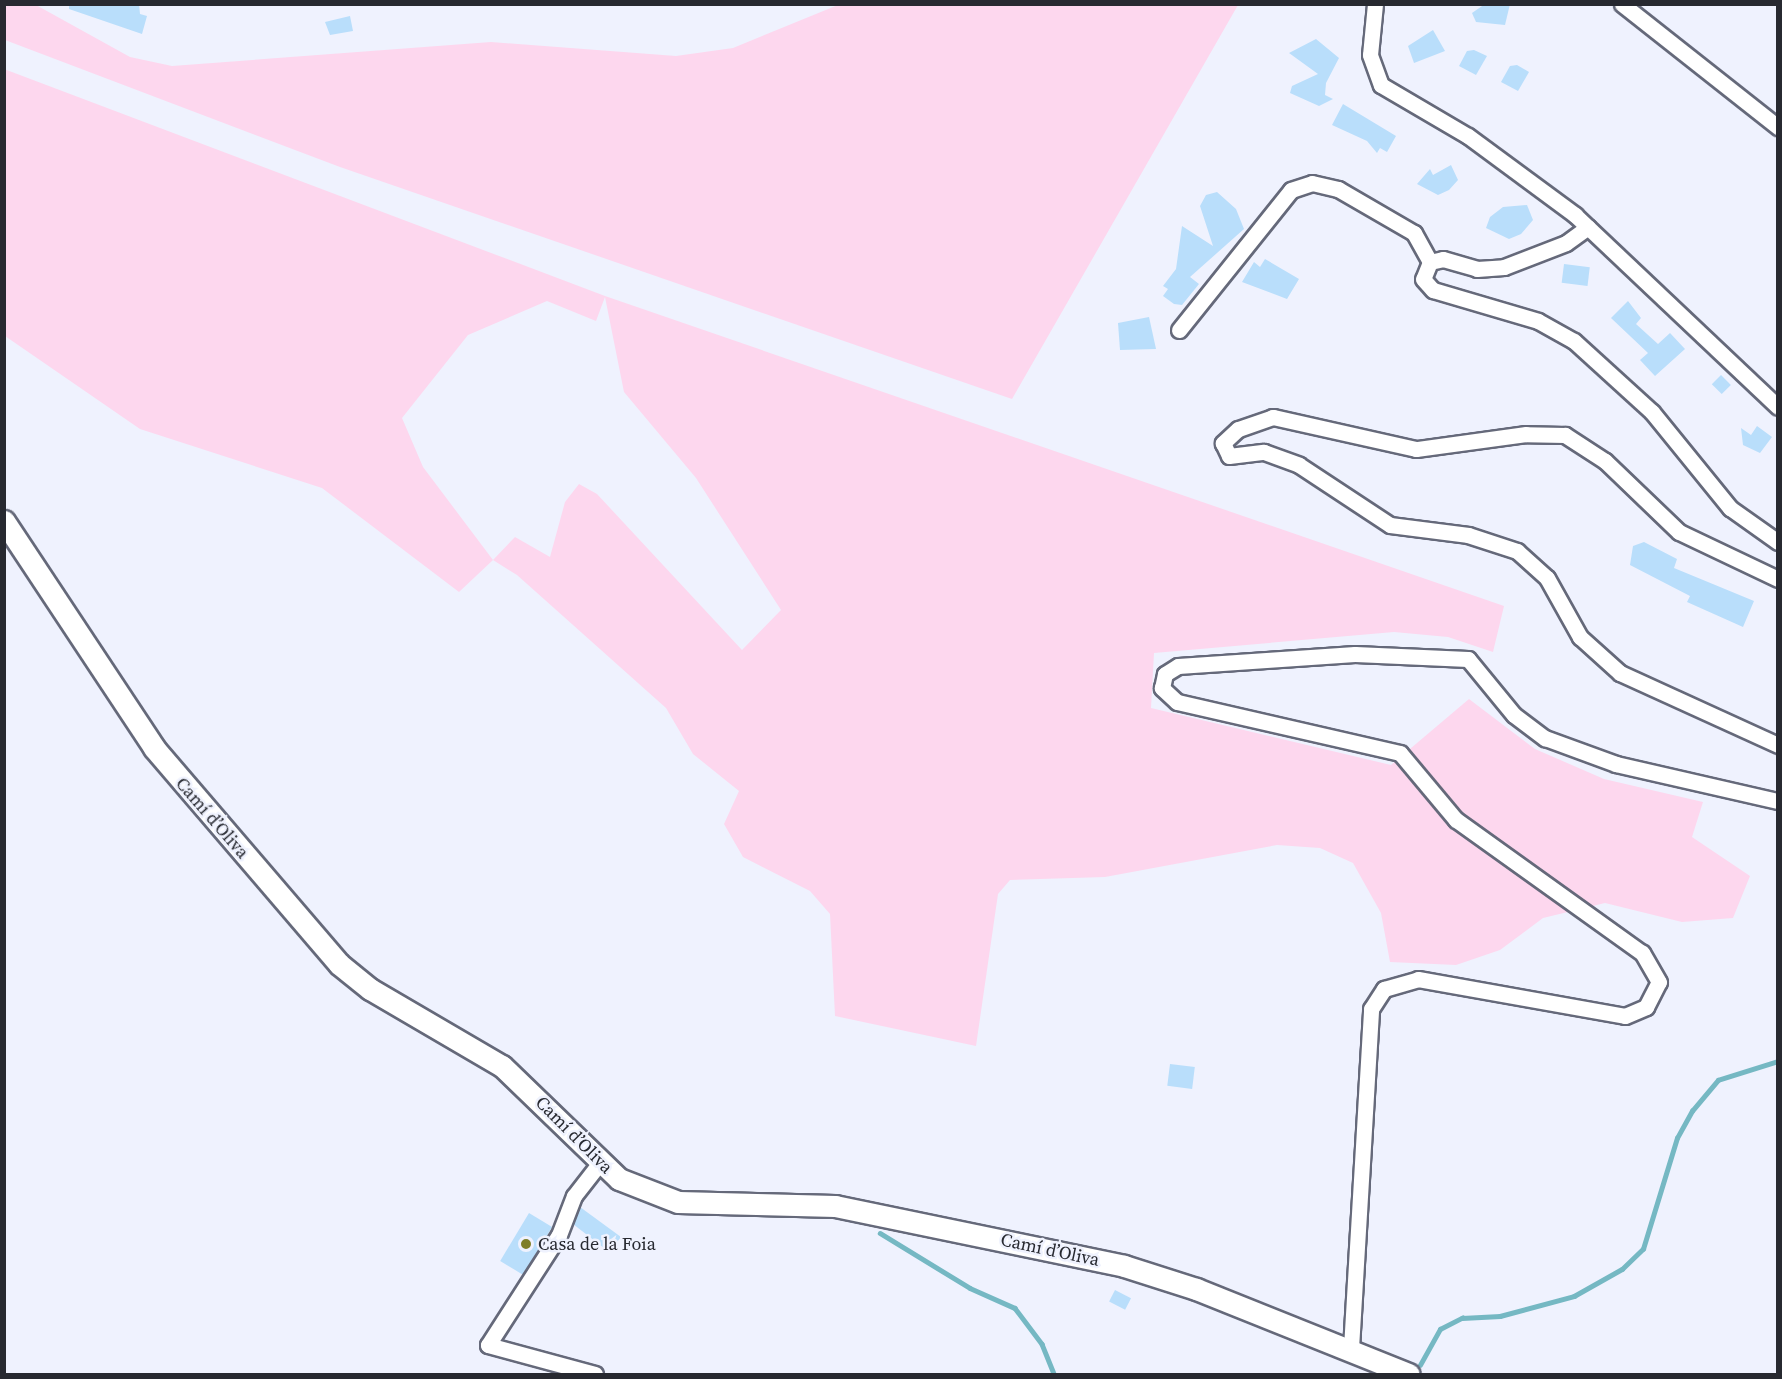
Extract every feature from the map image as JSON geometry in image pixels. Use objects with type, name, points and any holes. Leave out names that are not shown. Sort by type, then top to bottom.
[{"type":"street","points":[[1375,4],[1370,55],[1381,85],[1468,136],[1588,226],[1778,407]]},
{"type":"street","points":[[1622,4],[1778,127]]},
{"type":"street","points":[[1179,330],[1283,199],[1305,183],[1338,189],[1380,209],[1414,233],[1430,262]]},
{"type":"street","points":[[1588,226],[1566,243],[1504,267],[1477,269],[1437,258],[1430,262],[1423,279],[1433,290],[1538,321],[1574,341],[1652,412],[1730,508],[1778,542]]},
{"type":"street","points":[[1778,579],[1679,532],[1611,466],[1564,435],[1536,433],[1416,449],[1273,417],[1238,429],[1223,443],[1229,456],[1264,452],[1299,465],[1390,525],[1468,535],[1517,551],[1547,578],[1580,637],[1620,672],[1778,745]]},
{"type":"street","name":"Camí d’Oliva","points":[[4,520],[154,748],[332,956],[370,989],[502,1066],[599,1164],[634,1188],[678,1202],[835,1206],[1124,1266],[1351,1348],[1409,1374]]},
{"type":"street","points":[[1351,1348],[1371,1009],[1384,989],[1418,980],[1625,1016],[1646,1007],[1659,982],[1642,953],[1456,820],[1400,753],[1177,702],[1162,688],[1165,674],[1178,666],[1355,654],[1468,659],[1514,715],[1545,738],[1616,764],[1778,801]]},
{"type":"street","points":[[595,1374],[488,1345],[559,1234],[574,1196],[599,1164]]},
{"type":"shaded area","points":[[4,5],[36,5],[130,57],[172,66],[491,42],[676,56],[733,48],[838,5],[1238,5],[1012,399],[340,167],[5,40]]},
{"type":"shaded area","points":[[4,69],[605,296],[1504,606],[1493,652],[1448,637],[1394,632],[1154,653],[1151,708],[1391,765],[1469,699],[1535,749],[1604,779],[1703,802],[1692,837],[1750,876],[1733,918],[1682,922],[1605,903],[1543,918],[1500,950],[1456,965],[1390,962],[1381,913],[1353,863],[1320,848],[1277,845],[1105,877],[1010,880],[998,894],[976,1046],[835,1016],[830,914],[810,891],[743,857],[724,824],[739,791],[693,754],[666,708],[517,575],[493,560],[459,592],[322,488],[140,429],[5,336]],"holes":[[[605,297],[624,392],[696,478],[781,610],[742,650],[597,494],[579,484],[565,502],[550,557],[515,537],[493,560],[423,467],[402,418],[468,335],[547,301],[596,321]]]},
{"type":"building","points":[[69,4],[139,4],[140,14],[147,16],[142,34],[69,9]]},
{"type":"building","points":[[1485,4],[1510,4],[1505,25],[1476,22],[1472,13]]},
{"type":"building","points":[[350,16],[353,31],[330,35],[325,22]]},
{"type":"building","points":[[1433,30],[1445,51],[1414,63],[1408,46]]},
{"type":"building","points":[[1316,39],[1339,58],[1326,83],[1325,95],[1333,99],[1319,106],[1290,93],[1292,86],[1318,74],[1289,53]]},
{"type":"building","points":[[1474,50],[1487,56],[1476,75],[1459,66],[1467,51]]},
{"type":"building","points":[[1517,65],[1529,72],[1518,91],[1501,82],[1510,66]]},
{"type":"building","points":[[1343,104],[1396,136],[1387,152],[1380,148],[1377,153],[1367,141],[1332,125]]},
{"type":"building","points":[[1451,165],[1458,180],[1449,190],[1438,195],[1417,184],[1430,169],[1433,175]]},
{"type":"building","points":[[1217,192],[1236,209],[1244,229],[1190,277],[1199,284],[1182,305],[1174,304],[1163,296],[1168,289],[1163,286],[1176,269],[1182,226],[1213,246],[1200,206],[1206,195]]},
{"type":"building","points":[[1527,205],[1533,220],[1521,234],[1509,239],[1486,228],[1490,217],[1503,207]]},
{"type":"building","points":[[1265,259],[1299,279],[1287,299],[1242,282],[1254,262],[1260,267]]},
{"type":"building","points":[[1564,264],[1590,267],[1587,286],[1562,283]]},
{"type":"building","points":[[1628,301],[1641,318],[1636,324],[1658,344],[1670,333],[1685,349],[1655,376],[1640,360],[1648,353],[1611,318]]},
{"type":"building","points":[[1149,317],[1156,349],[1120,350],[1118,323]]},
{"type":"building","points":[[1721,375],[1731,385],[1722,394],[1712,384]]},
{"type":"building","points":[[1757,426],[1772,437],[1760,453],[1743,445],[1741,428],[1751,435]]},
{"type":"building","points":[[1644,542],[1677,559],[1674,568],[1754,601],[1743,627],[1687,602],[1690,596],[1630,565],[1633,546]]},
{"type":"building","points":[[1170,1064],[1195,1067],[1192,1089],[1167,1086]]},
{"type":"building","points":[[580,1207],[621,1237],[609,1252],[573,1224]]},
{"type":"building","name":"Casa de la Foia","points":[[529,1213],[552,1227],[523,1275],[500,1261]]},
{"type":"building","points":[[1115,1290],[1131,1298],[1125,1310],[1109,1302]]},
{"type":"waterway","points":[[1420,1365],[1440,1329],[1462,1318],[1500,1316],[1574,1296],[1622,1269],[1643,1249],[1677,1138],[1692,1111],[1718,1080],[1778,1061]]},
{"type":"waterway","points":[[880,1233],[970,1288],[1015,1308],[1042,1344],[1054,1374]]},
{"type":"place","name":"Casa de la Foia","points":[[526,1244]]}]
